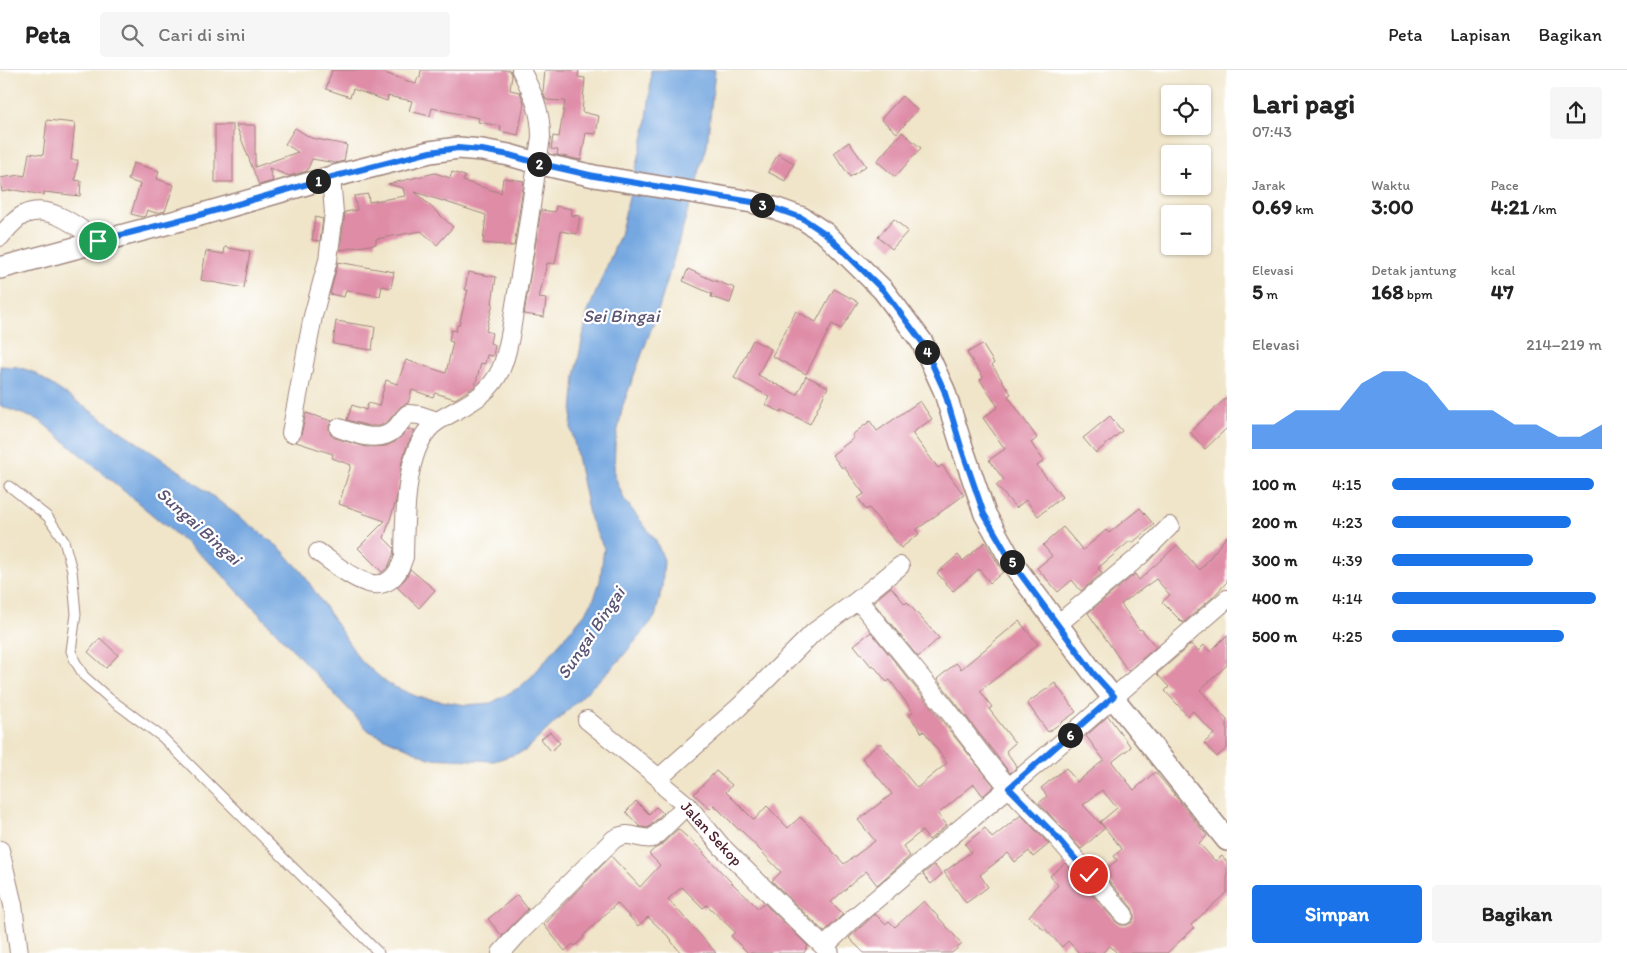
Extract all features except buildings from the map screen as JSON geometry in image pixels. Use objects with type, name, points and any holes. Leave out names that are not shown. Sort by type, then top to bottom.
[{"type":"street","points":[[318,552],[359,581],[378,584],[387,582],[395,575],[402,565],[404,557],[406,500],[418,445],[427,430],[437,421],[470,404],[482,395],[493,383],[501,369],[508,347],[524,257],[541,137],[541,118],[522,70]]},
{"type":"street","points":[[0,268],[203,214],[332,177],[430,152],[458,148],[509,155],[594,176],[752,202],[802,218],[826,234],[883,290],[922,342],[944,390],[984,514],[1013,564],[1094,674],[1114,696],[1227,840]]},
{"type":"street","points":[[291,433],[314,316],[328,260],[334,213],[332,177]]},
{"type":"street","points":[[0,237],[22,215],[34,211],[52,214],[70,222],[98,241]]},
{"type":"street","points":[[339,428],[377,437],[389,434],[408,414],[419,414],[437,421]]},
{"type":"street","points":[[1058,624],[1141,555],[1170,526]]},
{"type":"street","points":[[659,778],[739,707],[814,632],[900,566]]},
{"type":"street","points":[[828,950],[855,916],[1009,788],[1227,599]]},
{"type":"street","points":[[858,600],[1009,788],[1055,835],[1124,915]]},
{"type":"street","name":"Jalan Sekop","points":[[587,720],[659,778],[687,805],[722,847],[828,950]]},
{"type":"street","points":[[501,953],[614,839],[627,834],[653,838],[687,805]]},
{"type":"street","points":[[0,850],[12,905],[18,953]]},
{"type":"lane","points":[[9,486],[48,517],[64,540],[72,570],[76,614],[71,651],[74,661],[84,676],[110,699],[162,737],[379,953]]},
{"type":"water","name":"Sei Bingai","points":[[651,70],[715,70],[707,146],[659,308],[623,405],[615,444],[614,474],[624,499],[656,541],[664,560],[662,588],[655,617],[618,662],[525,751],[494,761],[429,758],[369,731],[216,568],[39,420],[0,406],[0,366],[18,367],[33,372],[181,472],[280,548],[302,572],[360,660],[388,684],[418,697],[466,705],[491,703],[520,687],[532,676],[587,611],[600,581],[604,548],[590,519],[571,427],[575,376],[588,311],[620,235],[646,127]]},
{"type":"route","points":[[98,241],[203,214],[332,177],[430,152],[458,148],[509,155],[594,176],[752,202],[802,218],[826,234],[883,290],[922,342],[944,390],[984,514],[1013,564],[1094,674],[1114,696],[1009,788],[1055,835],[1089,875]]},
{"type":"water label","name":"Sungai Bingai","points":[[199,526]]},
{"type":"water label","name":"Sungai Bingai","points":[[591,633]]}]
